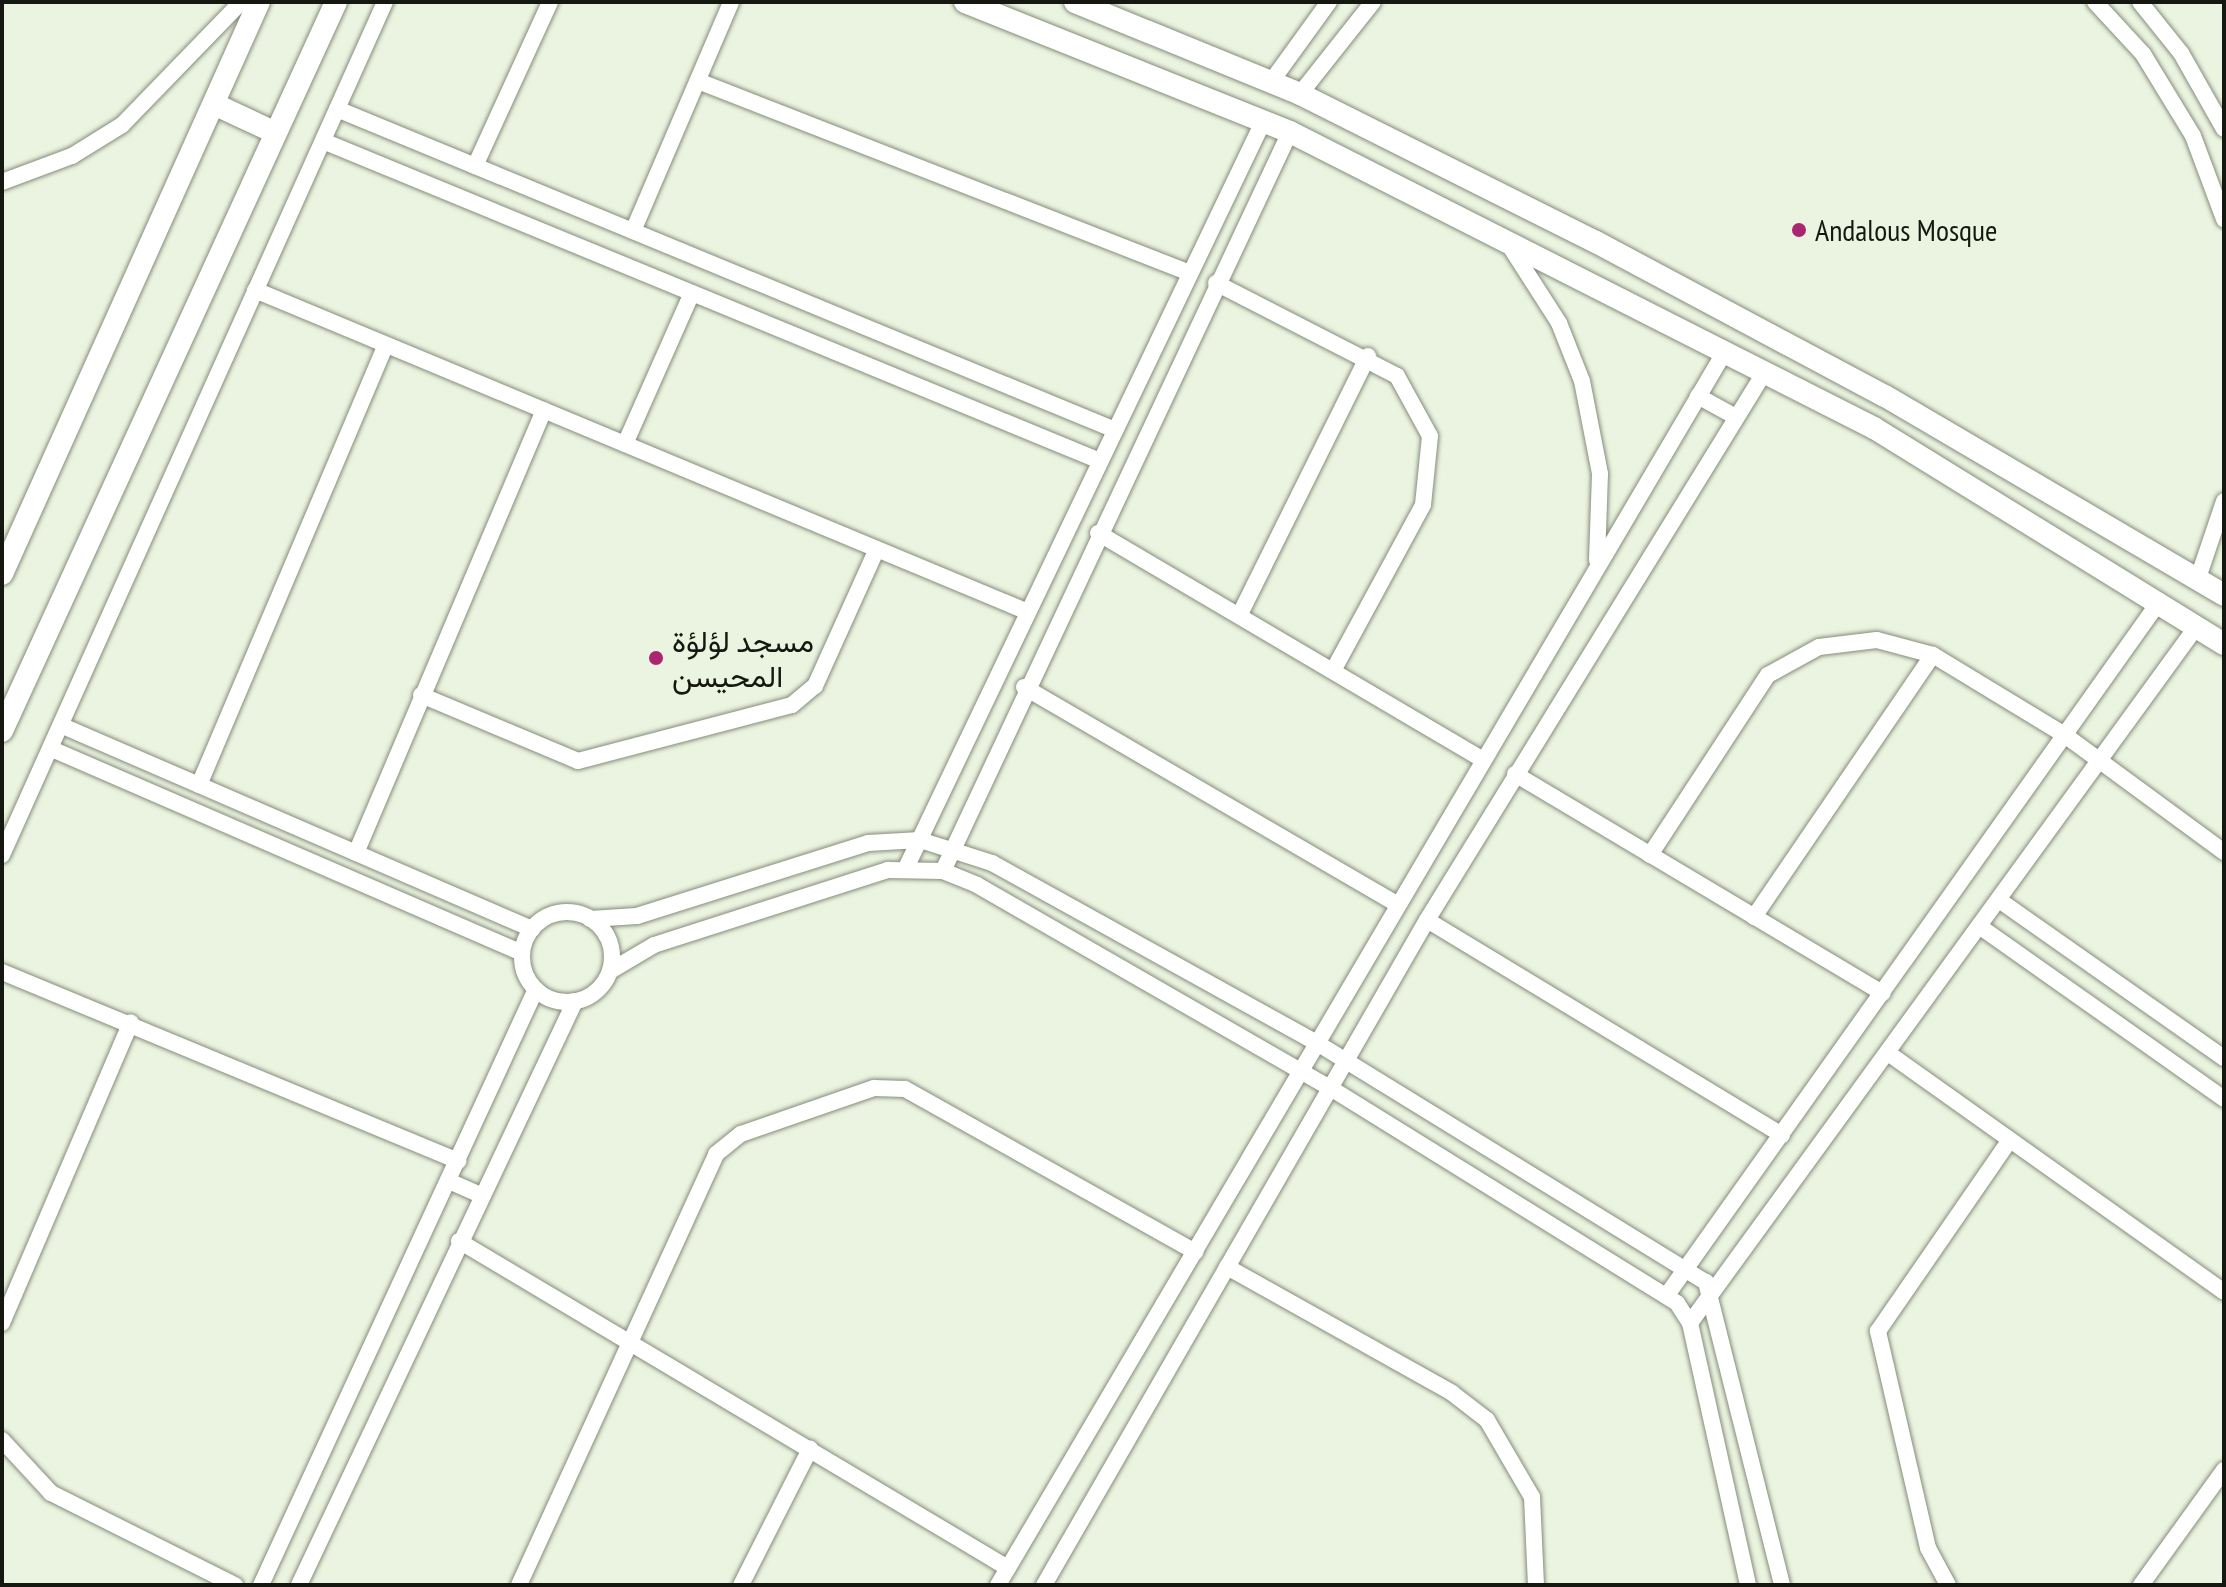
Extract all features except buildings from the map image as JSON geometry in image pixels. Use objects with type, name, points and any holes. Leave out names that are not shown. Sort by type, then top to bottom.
[{"type":"street","points":[[2,182],[72,156],[122,125],[241,2]]},
{"type":"street","points":[[2,574],[259,2]]},
{"type":"street","points":[[2,731],[336,2]]},
{"type":"street","points":[[2,855],[65,727],[255,290],[385,2]]},
{"type":"street","points":[[475,166],[550,2]]},
{"type":"street","points":[[633,231],[731,2]]},
{"type":"street","points":[[965,2],[1062,37],[1290,132],[1764,373],[1936,463],[2224,644]]},
{"type":"street","points":[[1062,37],[1075,2],[1111,8],[1300,94],[1885,396],[2224,595]]},
{"type":"street","points":[[1271,82],[1329,2]]},
{"type":"street","points":[[1300,94],[1373,2]]},
{"type":"street","points":[[2095,2],[2143,54],[2193,136],[2224,219]]},
{"type":"street","points":[[2140,2],[2181,53],[2224,129]]},
{"type":"street","points":[[698,81],[1190,273]]},
{"type":"street","points":[[214,104],[276,133]]},
{"type":"street","points":[[337,109],[1115,430]]},
{"type":"street","points":[[906,868],[1263,122]]},
{"type":"street","points":[[943,871],[951,846],[1024,687],[1290,132]]},
{"type":"street","points":[[323,141],[1100,461]]},
{"type":"street","points":[[1508,244],[1544,295],[1582,381],[1600,474],[1596,568]]},
{"type":"street","points":[[1216,283],[1368,356],[1418,404],[1432,471],[1423,505],[1334,669]]},
{"type":"street","points":[[255,290],[1028,612]]},
{"type":"street","points":[[625,444],[692,293]]},
{"type":"street","points":[[199,785],[386,345]]},
{"type":"street","points":[[998,1585],[1481,759],[1724,353]]},
{"type":"street","points":[[1240,614],[1368,356]]},
{"type":"street","points":[[1044,1585],[1349,1062],[1427,920],[1764,373]]},
{"type":"street","points":[[1698,396],[1736,417]]},
{"type":"street","points":[[356,853],[544,410]]},
{"type":"street","points":[[2198,578],[2224,501]]},
{"type":"street","points":[[1098,533],[1334,669],[1481,759]]},
{"type":"street","points":[[421,695],[578,761],[792,705],[815,686],[877,549]]},
{"type":"street","points":[[1667,1295],[2159,602]]},
{"type":"street","points":[[1690,1323],[2197,626]]},
{"type":"street","points":[[1650,855],[1768,675],[1792,659],[1847,641],[1891,642],[1933,655],[2066,736],[2224,852]]},
{"type":"street","points":[[1754,917],[1933,655]]},
{"type":"street","points":[[1024,687],[1398,905]]},
{"type":"street","points":[[65,727],[532,929]]},
{"type":"street","points":[[54,750],[522,953]]},
{"type":"street","points":[[1515,774],[1883,993]]},
{"type":"street","points":[[261,1585],[536,989],[522,953],[532,929],[555,913],[590,919],[637,916],[868,843],[920,840],[951,846],[1317,1043],[1687,1267],[1713,1292],[1782,1585]]},
{"type":"street","points":[[299,1585],[575,1001],[596,991],[610,971],[654,945],[906,868],[943,871],[1301,1070],[1667,1295],[1690,1323],[1748,1585]]},
{"type":"street","points":[[1999,900],[2224,1058]]},
{"type":"street","points":[[590,919],[607,936],[610,971]]},
{"type":"street","points":[[1427,920],[1782,1135]]},
{"type":"street","points":[[1979,926],[2224,1099]]},
{"type":"street","points":[[2,972],[131,1022],[458,1161]]},
{"type":"street","points":[[536,989],[575,1001]]},
{"type":"street","points":[[2,1323],[131,1022]]},
{"type":"street","points":[[1888,1053],[2224,1292]]},
{"type":"street","points":[[519,1585],[630,1342],[727,1142],[874,1088],[905,1089],[1195,1252]]},
{"type":"street","points":[[1948,1585],[1931,1556],[1878,1331],[2010,1140]]},
{"type":"street","points":[[449,1181],[481,1195]]},
{"type":"street","points":[[459,1241],[1008,1568]]},
{"type":"street","points":[[1227,1267],[1452,1393],[1487,1420],[1515,1456],[1532,1497],[1536,1585]]},
{"type":"street","points":[[2,1440],[51,1493],[235,1585]]},
{"type":"street","points":[[741,1585],[810,1449]]},
{"type":"street","points":[[2141,1585],[2224,1470]]},
{"type":"place","name":"Andalous Mosque","points":[[1799,230]]},
{"type":"place","name":"مسجد لؤلؤة المحيسن","points":[[656,658]]}]
